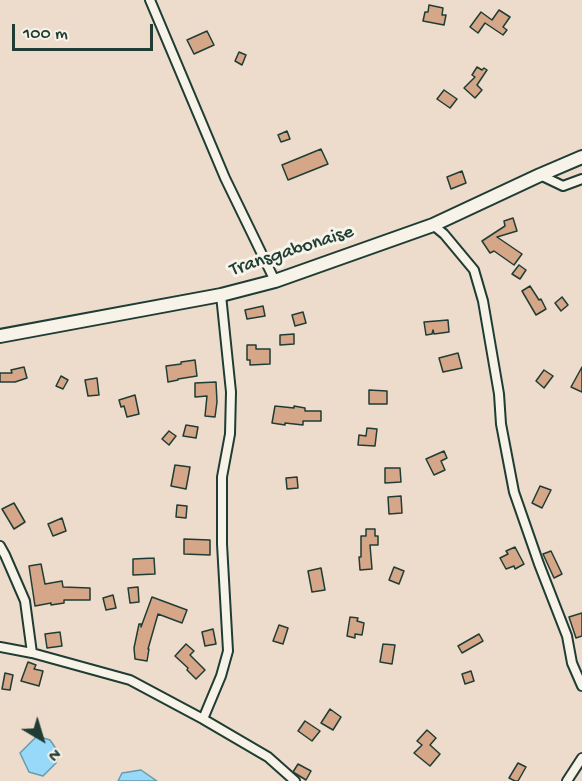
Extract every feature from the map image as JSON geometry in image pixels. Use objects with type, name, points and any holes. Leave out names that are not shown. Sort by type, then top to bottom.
[{"type":"highway","name":"Transgabonaise","points":[[0,336],[221,295],[275,281],[433,225],[582,157]]},
{"type":"street","points":[[150,0],[225,178],[275,281]]},
{"type":"street","points":[[540,175],[563,186],[582,179]]},
{"type":"street","points":[[433,225],[444,234],[474,270],[483,301],[499,394],[501,424],[514,492],[567,636],[572,663],[582,686]]},
{"type":"street","points":[[203,719],[221,676],[228,651],[222,544],[222,477],[230,434],[231,392],[221,295]]},
{"type":"street","points":[[0,546],[24,601],[32,653]]},
{"type":"street","points":[[0,647],[32,653],[130,680],[268,757],[295,781]]},
{"type":"street","points":[[567,781],[582,758]]},
{"type":"water","points":[[37,736],[50,740],[59,753],[56,763],[43,776],[29,772],[20,753]]},
{"type":"water","points":[[141,770],[157,781],[118,781],[122,773]]},
{"type":"building","points":[[429,5],[443,8],[442,15],[446,15],[444,25],[423,21]]},
{"type":"building","points":[[499,10],[510,17],[503,27],[507,30],[503,35],[485,23],[478,33],[470,27],[481,12],[492,20]]},
{"type":"building","points":[[207,31],[214,45],[194,54],[187,40]]},
{"type":"building","points":[[239,52],[246,55],[242,65],[235,61]]},
{"type":"building","points":[[477,67],[487,70],[477,85],[482,90],[475,98],[464,88],[475,77],[472,75]]},
{"type":"building","points":[[444,90],[457,99],[450,108],[437,99]]},
{"type":"building","points":[[287,131],[290,139],[281,142],[278,135]]},
{"type":"building","points":[[321,149],[328,164],[288,180],[282,165]]},
{"type":"building","points":[[462,171],[466,183],[451,189],[447,177]]},
{"type":"building","points":[[513,218],[517,231],[497,237],[522,254],[514,265],[494,251],[490,253],[482,241],[505,226],[504,221]]},
{"type":"building","points":[[519,265],[526,270],[520,279],[512,274]]},
{"type":"building","points":[[530,286],[546,309],[536,315],[522,291]]},
{"type":"building","points":[[562,297],[568,305],[561,311],[555,303]]},
{"type":"building","points":[[263,306],[265,316],[247,319],[245,310]]},
{"type":"building","points":[[303,312],[306,323],[295,326],[292,315]]},
{"type":"building","points":[[448,320],[449,332],[434,334],[433,330],[432,334],[426,335],[424,322]]},
{"type":"building","points":[[294,334],[294,344],[280,345],[280,335]]},
{"type":"building","points":[[247,345],[256,345],[256,349],[270,349],[270,364],[250,365],[250,360],[247,360]]},
{"type":"building","points":[[458,353],[462,368],[443,372],[439,358]]},
{"type":"building","points":[[195,360],[197,376],[168,382],[166,366]]},
{"type":"building","points":[[24,367],[27,378],[15,382],[0,382],[0,373],[12,373],[11,370]]},
{"type":"building","points":[[582,367],[582,392],[571,387]]},
{"type":"building","points":[[544,370],[553,376],[544,388],[536,381]]},
{"type":"building","points":[[61,376],[68,380],[63,389],[56,386]]},
{"type":"building","points":[[97,378],[99,395],[88,396],[85,380]]},
{"type":"building","points":[[216,382],[215,417],[205,416],[207,396],[195,397],[195,383]]},
{"type":"building","points":[[369,390],[387,391],[387,404],[369,404]]},
{"type":"building","points":[[135,395],[139,414],[127,417],[124,406],[121,407],[119,400]]},
{"type":"building","points":[[275,406],[294,408],[294,406],[305,408],[305,411],[321,411],[321,421],[303,421],[303,425],[272,423]]},
{"type":"building","points":[[186,425],[198,427],[196,438],[183,436]]},
{"type":"building","points":[[367,428],[377,429],[375,446],[358,445],[359,435],[366,436]]},
{"type":"building","points":[[169,431],[176,436],[169,445],[162,439]]},
{"type":"building","points":[[444,451],[447,458],[441,461],[445,470],[434,475],[426,459]]},
{"type":"building","points":[[175,465],[190,467],[186,489],[171,486]]},
{"type":"building","points":[[385,468],[400,468],[401,482],[385,483]]},
{"type":"building","points":[[297,477],[298,488],[287,489],[286,478]]},
{"type":"building","points":[[540,486],[551,490],[542,508],[532,503]]},
{"type":"building","points":[[401,496],[402,513],[389,514],[388,497]]},
{"type":"building","points":[[14,503],[25,522],[14,529],[2,509]]},
{"type":"building","points":[[177,505],[187,506],[186,518],[176,517]]},
{"type":"building","points":[[62,518],[66,531],[53,536],[48,524]]},
{"type":"building","points":[[366,529],[375,529],[378,545],[370,545],[372,569],[360,570],[361,536],[366,536]]},
{"type":"building","points":[[184,539],[210,540],[210,555],[184,554]]},
{"type":"building","points":[[515,547],[524,564],[515,569],[514,566],[506,569],[500,558],[508,554],[506,551]]},
{"type":"building","points":[[551,551],[562,574],[554,578],[543,554]]},
{"type":"building","points":[[154,558],[155,574],[133,575],[133,559]]},
{"type":"building","points":[[41,564],[45,584],[62,581],[63,587],[90,588],[90,600],[64,600],[64,603],[35,606],[29,566]]},
{"type":"building","points":[[394,567],[404,571],[399,584],[389,580]]},
{"type":"building","points":[[321,568],[325,590],[312,592],[308,571]]},
{"type":"building","points":[[138,587],[139,602],[130,603],[128,588]]},
{"type":"building","points":[[113,595],[116,608],[106,610],[103,598]]},
{"type":"building","points":[[152,597],[187,610],[182,623],[158,614],[147,661],[135,659],[134,648],[139,624],[141,627]]},
{"type":"building","points":[[582,613],[582,636],[576,638],[569,617]]},
{"type":"building","points":[[350,617],[358,618],[357,621],[364,623],[362,635],[355,634],[355,638],[347,636]]},
{"type":"building","points":[[279,625],[288,628],[283,644],[273,641]]},
{"type":"building","points":[[213,629],[216,644],[205,646],[202,632]]},
{"type":"building","points":[[60,632],[62,646],[47,648],[45,634]]},
{"type":"building","points":[[479,634],[483,641],[462,653],[458,646]]},
{"type":"building","points":[[186,644],[194,651],[190,655],[205,670],[196,679],[175,656]]},
{"type":"building","points":[[383,644],[395,645],[392,664],[380,662]]},
{"type":"building","points":[[28,662],[36,665],[34,669],[43,671],[39,686],[21,681]]},
{"type":"building","points":[[471,671],[474,681],[465,684],[462,674]]},
{"type":"building","points":[[5,673],[13,675],[10,690],[2,689]]},
{"type":"building","points":[[330,709],[341,717],[333,730],[321,723]]},
{"type":"building","points":[[305,721],[320,731],[312,741],[298,731]]},
{"type":"building","points":[[427,730],[436,738],[430,745],[440,754],[430,766],[414,753],[422,745],[417,741]]},
{"type":"building","points":[[518,763],[526,767],[518,781],[515,781],[509,778]]},
{"type":"building","points":[[298,764],[311,771],[306,780],[293,772]]}]
